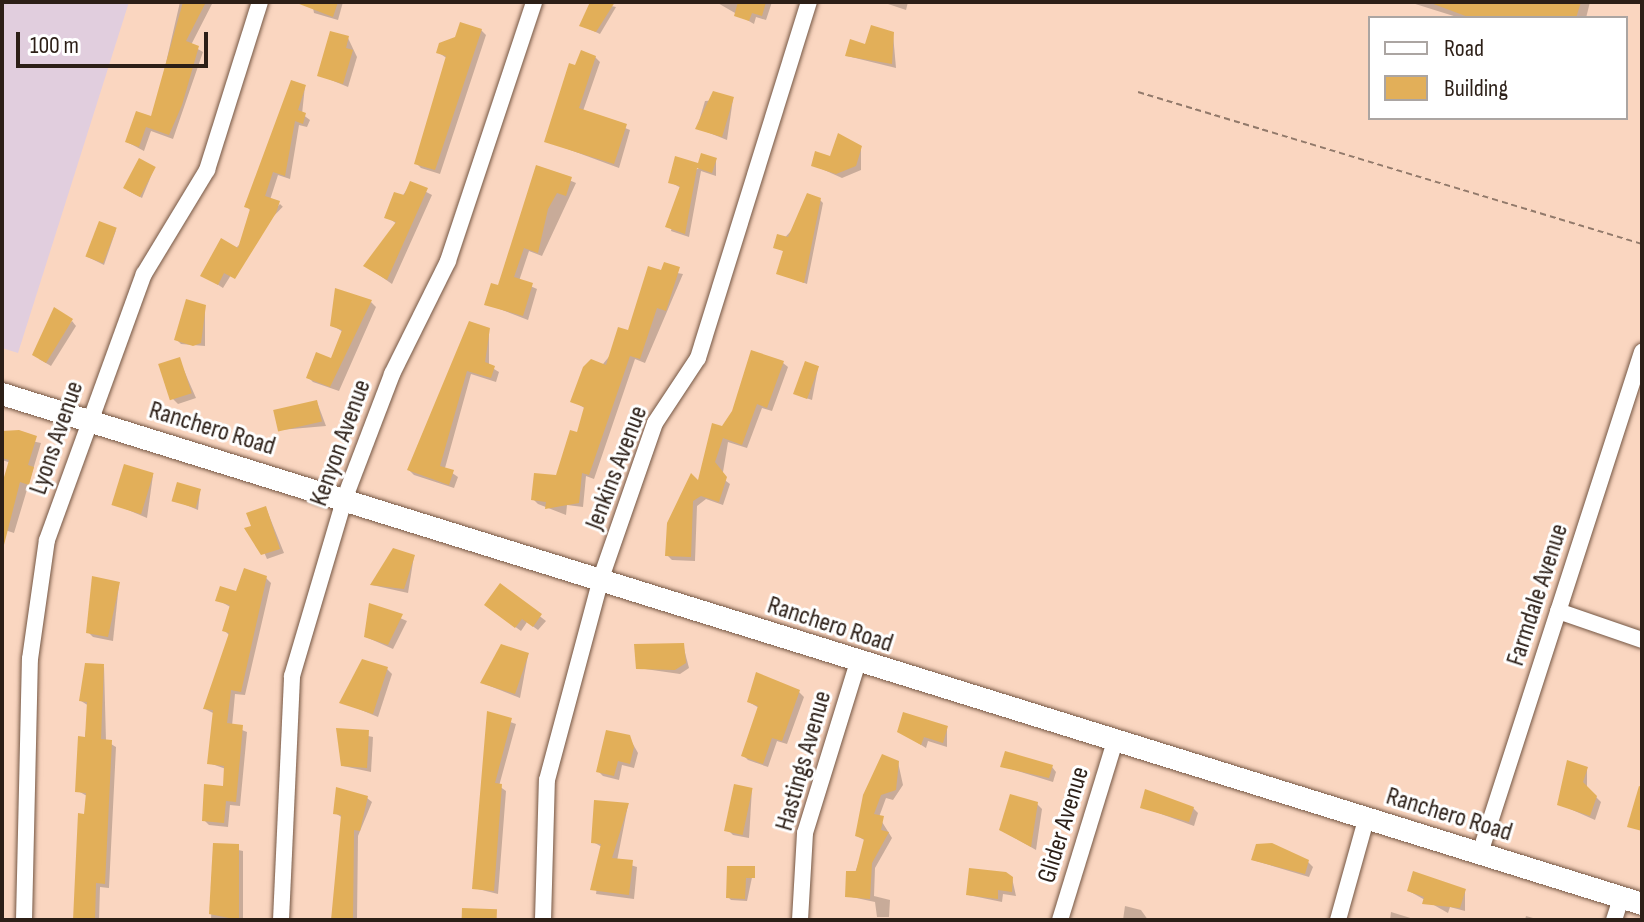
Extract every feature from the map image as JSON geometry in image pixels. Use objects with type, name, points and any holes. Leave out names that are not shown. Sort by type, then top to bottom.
[{"type":"main road","name":"Ranchero Road","points":[[2,394],[601,578],[857,665],[1114,745],[1632,901]]},
{"type":"street","name":"Lyons Avenue","points":[[24,920],[30,659],[47,540],[87,420],[144,274],[207,170],[260,2]]},
{"type":"street","name":"Kenyon Avenue","points":[[281,920],[292,676],[344,500],[392,374],[448,261],[534,2]]},
{"type":"street","name":"Jenkins Avenue","points":[[543,920],[547,780],[601,578],[655,423],[698,358],[809,2]]},
{"type":"street","name":"Farmdale Avenue","points":[[1480,853],[1642,352]]},
{"type":"street","points":[[1558,611],[1642,640]]},
{"type":"street","name":"Hastings Avenue","points":[[800,920],[805,833],[857,665]]},
{"type":"street","name":"Glider Avenue","points":[[1060,920],[1114,745]]},
{"type":"street","points":[[1338,920],[1366,820]]},
{"type":"street","points":[[1614,920],[1632,901]]},
{"type":"path","points":[[1138,92],[1642,244]]},
{"type":"shaded area","points":[[2,2],[129,2],[18,353],[2,348]]},
{"type":"building","points":[[183,2],[206,2],[186,41],[199,46],[182,105],[169,135],[146,127],[139,147],[125,142],[136,111],[151,116]]},
{"type":"building","points":[[294,2],[338,2],[333,17]]},
{"type":"building","points":[[590,2],[615,2],[596,32],[579,26]]},
{"type":"building","points":[[738,2],[766,2],[762,16],[752,13],[749,21],[734,16]]},
{"type":"building","points":[[1428,2],[1581,2],[1577,16],[1466,16]]},
{"type":"building","points":[[460,22],[482,29],[435,170],[414,164],[446,56],[436,53],[439,43],[455,37]]},
{"type":"building","points":[[871,25],[894,32],[892,64],[845,56],[850,39],[865,44]]},
{"type":"building","points":[[330,31],[349,36],[346,48],[353,50],[343,84],[317,76]]},
{"type":"building","points":[[581,50],[596,56],[579,108],[627,124],[614,164],[544,142],[569,63],[575,65]]},
{"type":"building","points":[[291,80],[306,85],[298,110],[306,113],[303,124],[295,121],[285,176],[273,172],[265,196],[280,201],[276,213],[235,279],[224,273],[218,285],[200,276],[221,238],[238,248],[250,209],[244,207]]},
{"type":"building","points":[[713,91],[734,97],[722,137],[695,129]]},
{"type":"building","points":[[838,133],[862,146],[856,166],[836,174],[811,166],[815,151],[830,156]]},
{"type":"building","points":[[701,153],[717,158],[712,173],[697,168],[685,234],[665,227],[680,186],[668,183],[675,156],[698,163]]},
{"type":"building","points":[[139,158],[156,167],[140,197],[123,188]]},
{"type":"building","points":[[536,165],[572,177],[566,196],[557,193],[548,209],[538,253],[524,248],[514,277],[533,283],[523,316],[484,305],[491,283],[498,285]]},
{"type":"building","points":[[410,181],[428,188],[387,280],[363,266],[396,222],[384,218],[394,192],[404,195]]},
{"type":"building","points":[[807,193],[821,198],[804,283],[776,274],[783,251],[773,248],[777,234],[788,237]]},
{"type":"building","points":[[99,221],[117,228],[103,263],[85,256]]},
{"type":"building","points":[[664,262],[680,267],[666,311],[657,308],[640,359],[630,356],[589,475],[582,473],[579,503],[545,509],[546,502],[531,500],[534,473],[556,475],[570,430],[577,432],[584,407],[570,402],[583,367],[591,359],[606,365],[618,327],[628,330],[648,266],[661,270]]},
{"type":"building","points":[[335,288],[372,300],[330,387],[306,378],[316,352],[331,358],[342,330],[330,326]]},
{"type":"building","points":[[186,299],[206,305],[201,343],[193,346],[174,340]]},
{"type":"building","points":[[54,307],[73,319],[46,363],[32,355]]},
{"type":"building","points":[[469,321],[490,328],[485,362],[495,366],[491,378],[467,371],[440,466],[454,470],[449,485],[407,470]]},
{"type":"building","points":[[751,350],[784,361],[767,408],[757,404],[742,445],[723,438],[715,462],[727,477],[719,502],[701,496],[693,501],[691,557],[665,556],[667,523],[691,473],[698,480],[712,423],[722,426],[732,411]]},
{"type":"building","points":[[180,357],[192,393],[170,400],[158,364]]},
{"type":"building","points":[[805,361],[819,366],[807,399],[793,394]]},
{"type":"building","points":[[317,400],[322,421],[278,432],[273,410]]},
{"type":"building","points":[[19,430],[37,436],[28,465],[34,467],[29,485],[20,482],[4,545],[2,484],[9,460],[2,458],[2,431]]},
{"type":"building","points":[[124,464],[154,473],[141,514],[111,505]]},
{"type":"building","points":[[177,482],[201,489],[196,508],[171,501]]},
{"type":"building","points":[[266,506],[280,549],[261,555],[244,528],[251,526],[246,513]]},
{"type":"building","points":[[393,548],[415,555],[404,589],[370,585]]},
{"type":"building","points":[[244,568],[267,576],[241,692],[231,690],[227,723],[243,725],[236,802],[226,801],[224,823],[202,821],[204,784],[223,786],[224,766],[207,764],[213,710],[203,709],[229,633],[222,631],[230,605],[215,601],[220,586],[236,591]]},
{"type":"building","points":[[92,576],[120,582],[108,637],[86,633]]},
{"type":"building","points":[[500,583],[542,614],[533,627],[522,619],[515,628],[484,605]]},
{"type":"building","points":[[369,603],[403,614],[388,645],[364,637]]},
{"type":"building","points":[[684,643],[686,663],[675,670],[636,669],[634,644]]},
{"type":"building","points":[[501,644],[529,653],[515,694],[480,683]]},
{"type":"building","points":[[362,659],[388,667],[373,714],[339,703]]},
{"type":"building","points":[[85,663],[104,664],[101,739],[112,740],[105,884],[96,883],[95,920],[73,920],[78,813],[84,814],[86,793],[75,792],[78,736],[85,737],[87,702],[79,701]]},
{"type":"building","points":[[756,672],[800,690],[782,741],[772,738],[763,764],[741,756],[758,706],[747,702]]},
{"type":"building","points":[[487,711],[512,718],[495,783],[502,784],[494,891],[472,889]]},
{"type":"building","points":[[903,712],[948,726],[943,743],[924,737],[921,745],[897,732]]},
{"type":"building","points":[[336,728],[369,730],[367,768],[341,766]]},
{"type":"building","points":[[606,730],[630,735],[634,747],[630,764],[618,761],[614,776],[596,772]]},
{"type":"building","points":[[1005,751],[1053,765],[1049,778],[1000,767]]},
{"type":"building","points":[[882,754],[899,761],[896,790],[881,795],[874,814],[884,816],[881,830],[889,832],[872,863],[870,899],[845,897],[846,871],[856,871],[864,839],[855,836],[863,795]]},
{"type":"building","points":[[1567,760],[1588,767],[1583,782],[1597,796],[1590,816],[1557,805]]},
{"type":"building","points":[[734,784],[753,788],[743,835],[724,831]]},
{"type":"building","points":[[1639,786],[1642,787],[1642,831],[1627,827]]},
{"type":"building","points":[[336,787],[368,796],[360,831],[354,830],[353,920],[331,920],[341,815],[333,814]]},
{"type":"building","points":[[1145,789],[1194,807],[1189,822],[1140,808]]},
{"type":"building","points":[[1010,794],[1038,802],[1031,847],[999,830]]},
{"type":"building","points":[[594,800],[629,803],[612,858],[633,860],[629,895],[590,890],[601,844],[591,843]]},
{"type":"building","points":[[213,843],[239,844],[239,920],[209,914]]},
{"type":"building","points":[[1272,843],[1309,860],[1305,874],[1251,860],[1256,844]]},
{"type":"building","points":[[727,866],[755,866],[755,878],[746,878],[745,899],[726,898]]},
{"type":"building","points":[[969,868],[1006,872],[1013,877],[1012,892],[998,890],[998,899],[966,895]]},
{"type":"building","points":[[1413,871],[1466,889],[1460,908],[1422,904],[1424,897],[1407,891]]},
{"type":"building","points":[[462,908],[497,909],[497,920],[462,920]]}]
